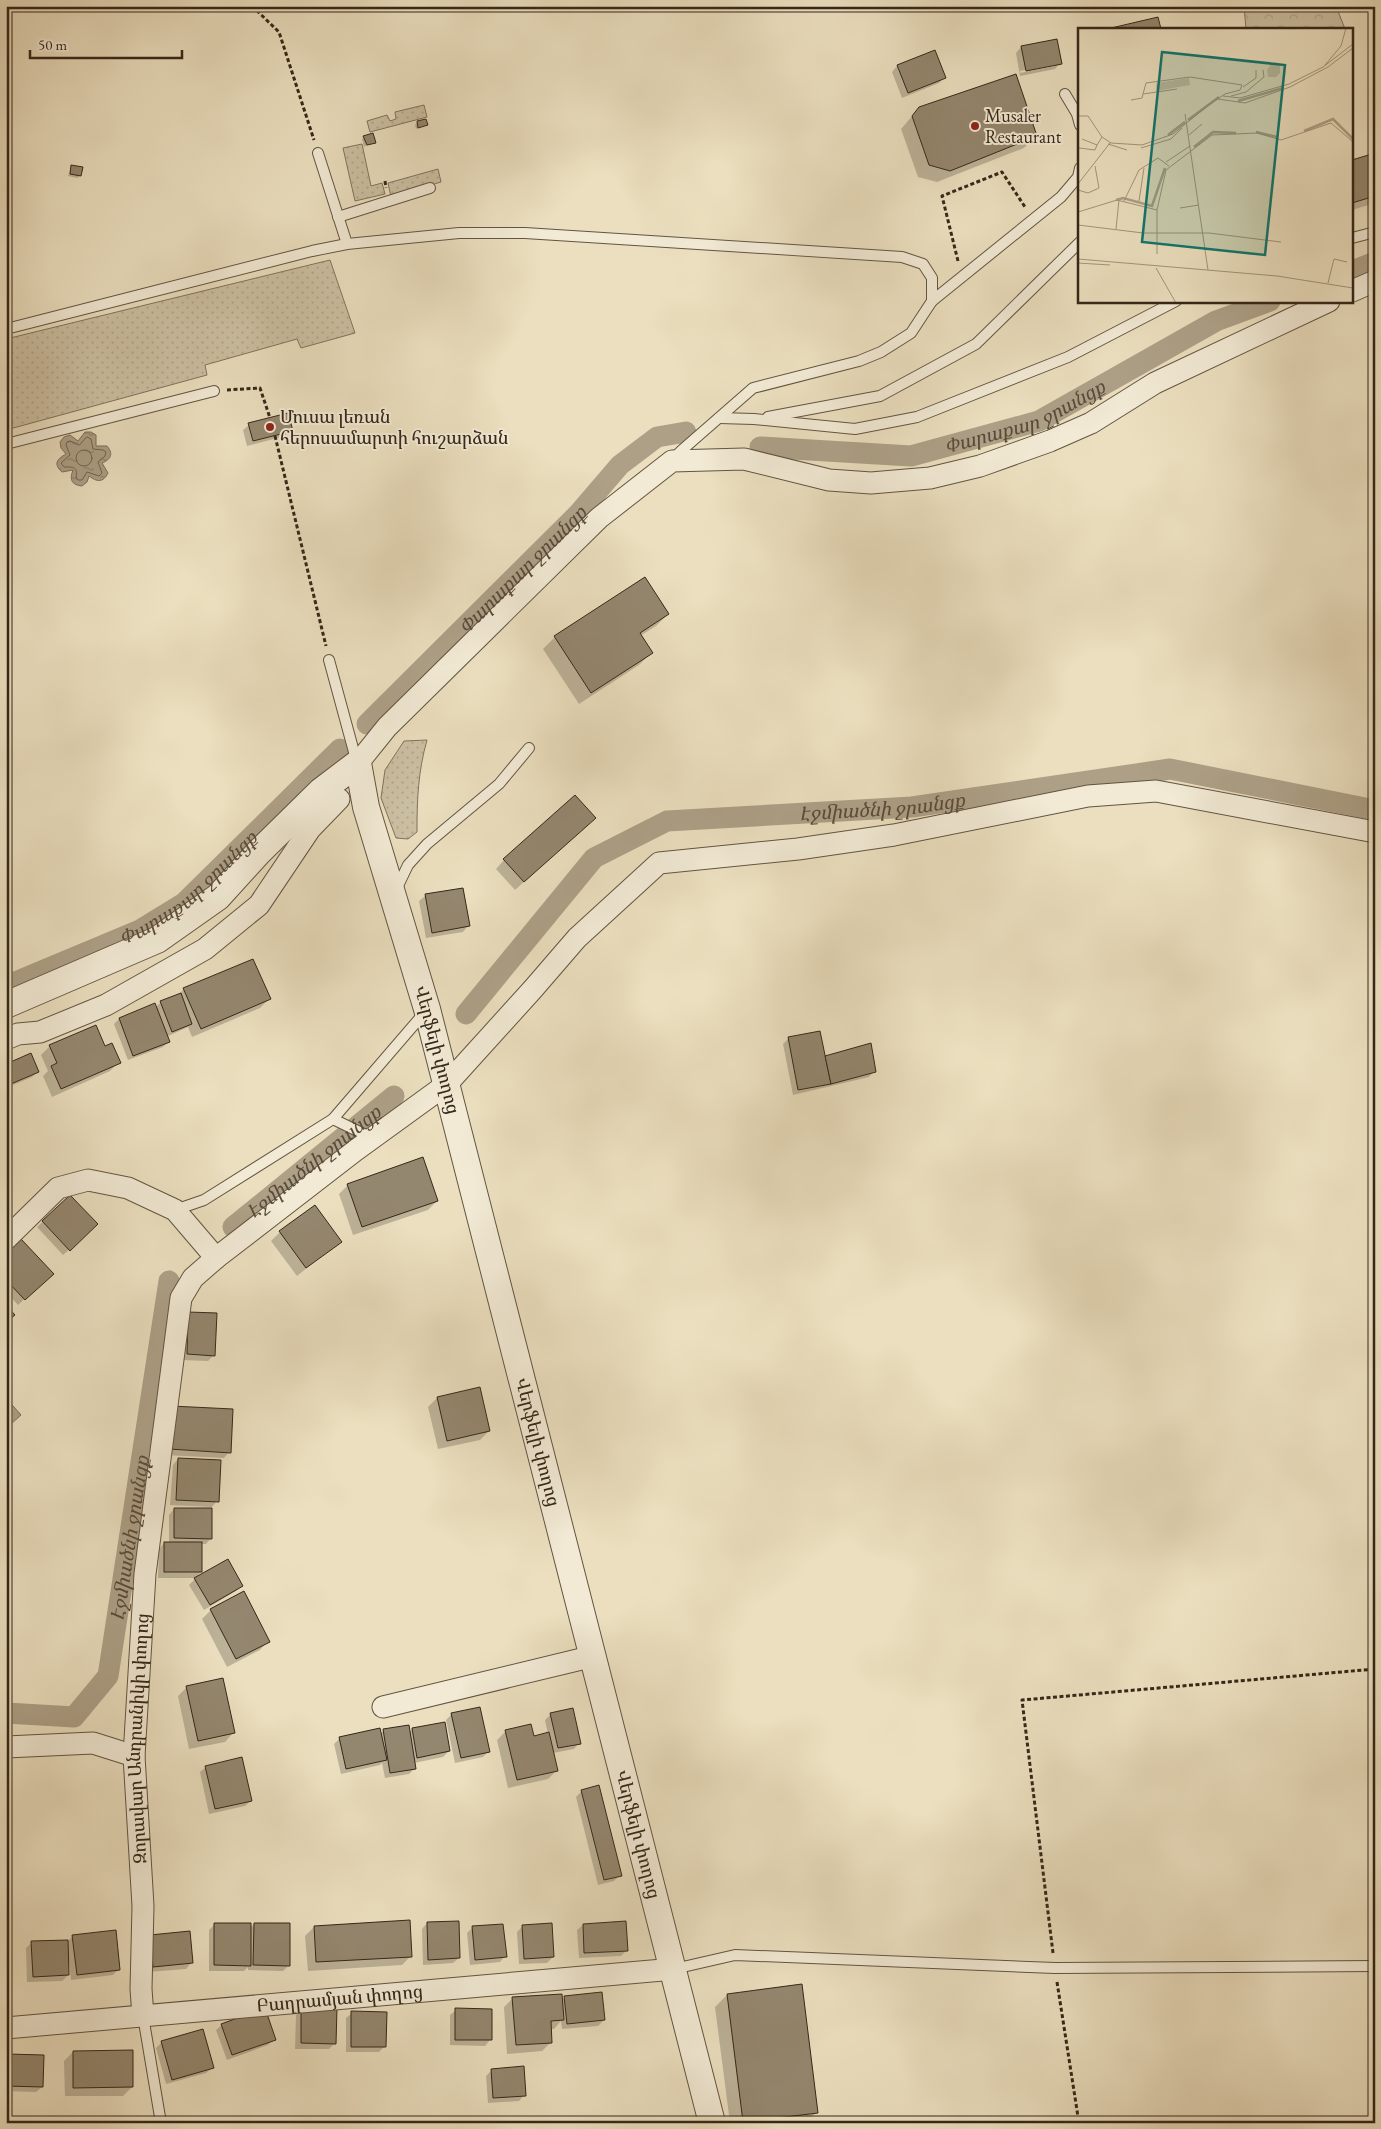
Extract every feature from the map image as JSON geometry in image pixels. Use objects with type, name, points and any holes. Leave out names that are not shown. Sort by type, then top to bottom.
[{"type":"street","points":[[1354,290],[1375,281]]},
{"type":"street","points":[[6,1005],[157,940],[218,897],[258,852],[311,800],[358,763],[387,727],[599,518],[672,461],[744,459],[829,480],[872,483],[930,478],[980,466],[1050,441],[1091,423],[1155,383],[1327,302]]},
{"type":"street","name":"Վերֆելի փողոց","points":[[358,763],[366,807],[427,1009],[447,1084],[712,2123]]},
{"type":"street","name":"Զորավար Անդրանիկի փողոց","points":[[142,2016],[142,1906],[134,1756],[145,1574],[181,1298],[193,1278],[368,1136],[447,1084],[577,938],[659,863],[798,849],[894,835],[1088,796],[1156,790],[1375,832]]},
{"type":"street","points":[[311,800],[339,799],[357,802],[366,807]]},
{"type":"street","points":[[6,1039],[18,1034],[40,1032],[106,1005],[204,949],[259,905],[310,829],[339,799]]},
{"type":"street","points":[[6,1240],[58,1188],[88,1180],[128,1188],[175,1210],[216,1258]]},
{"type":"street","points":[[383,1707],[594,1656]]},
{"type":"street","points":[[6,1747],[93,1743],[134,1756]]},
{"type":"street","name":"Բաղրամյան փողոց","points":[[6,2028],[674,1969]]},
{"type":"lane","points":[[1064,94],[1078,118]]},
{"type":"lane","points":[[318,153],[347,244]]},
{"type":"lane","points":[[672,461],[753,388],[859,361],[881,352],[911,333],[932,301],[1034,220],[1061,197],[1078,177]]},
{"type":"lane","points":[[338,217],[430,188]]},
{"type":"lane","points":[[1354,237],[1375,232]]},
{"type":"lane","points":[[6,329],[312,251],[347,244],[459,233],[525,233],[902,257],[923,264],[928,271],[932,278],[932,301]]},
{"type":"lane","points":[[754,419],[880,396],[976,344],[1078,244]]},
{"type":"lane","points":[[719,418],[754,419],[855,429],[917,417],[1068,358],[1174,302]]},
{"type":"lane","points":[[6,444],[214,391]]},
{"type":"lane","points":[[328,655],[358,763]]},
{"type":"lane","points":[[393,895],[408,865],[421,851],[499,784],[528,748]]},
{"type":"lane","points":[[175,1210],[204,1200],[335,1121],[427,1009]]},
{"type":"lane","points":[[335,1121],[368,1136]]},
{"type":"lane","points":[[674,1969],[735,1955],[1055,1968],[1375,1966]]},
{"type":"lane","points":[[142,2016],[161,2123]]},
{"type":"path","points":[[252,6],[279,32],[318,153]]},
{"type":"path","points":[[962,276],[942,196],[1002,172],[1034,220]]},
{"type":"path","points":[[214,391],[260,388],[270,418]]},
{"type":"path","points":[[275,436],[328,655]]},
{"type":"path","points":[[1079,2123],[1055,1968],[1022,1700],[1375,1669]]},
{"type":"green space","points":[[1244,6],[1336,6],[1345,28],[1246,28]]},
{"type":"green space","points":[[424,105],[427,117],[370,132],[367,121],[387,115],[390,121],[396,119],[395,112]]},
{"type":"green space","points":[[362,144],[371,186],[382,183],[385,194],[355,201],[343,148]]},
{"type":"green space","points":[[438,169],[441,182],[391,197],[388,183]]},
{"type":"green space","points":[[330,260],[355,333],[301,348],[297,339],[205,365],[207,375],[6,430],[6,339]]},
{"type":"green space","points":[[427,740],[419,786],[417,832],[408,839],[396,838],[381,798],[385,770],[404,741]]},
{"type":"water","points":[[85,432],[91,432],[96,435],[96,446],[107,446],[111,453],[110,458],[102,463],[108,473],[104,479],[100,481],[89,476],[87,482],[82,486],[72,481],[73,470],[62,472],[57,462],[66,454],[61,448],[60,442],[64,437],[70,435],[78,441]]},
{"type":"water","points":[[6,1398],[21,1415],[11,1424],[6,1420]]},
{"type":"building","points":[[1158,17],[1161,28],[1111,28]]},
{"type":"building","points":[[1057,39],[1062,64],[1026,71],[1021,46]]},
{"type":"building","points":[[935,50],[946,78],[908,93],[897,65]]},
{"type":"building","name":"Musaler Restaurant","points":[[1016,74],[1037,136],[950,171],[929,165],[912,116],[919,107]]},
{"type":"building","points":[[426,119],[428,125],[418,128],[417,121]]},
{"type":"building","points":[[373,133],[376,143],[367,145],[363,136]]},
{"type":"building","points":[[1375,153],[1375,196],[1354,202],[1354,159]]},
{"type":"building","points":[[71,165],[83,167],[81,176],[70,174]]},
{"type":"building","name":"Մուսա լեռան հերոսամարտի հուշարձան","points":[[288,413],[293,431],[253,441],[248,423]]},
{"type":"building","points":[[645,577],[669,614],[640,633],[653,653],[591,693],[554,636]]},
{"type":"building","points":[[575,795],[596,818],[524,882],[503,859]]},
{"type":"building","points":[[463,888],[470,926],[432,933],[425,894]]},
{"type":"building","points":[[253,959],[271,999],[201,1029],[183,988]]},
{"type":"building","points":[[181,993],[192,1024],[172,1032],[160,1001]]},
{"type":"building","points":[[155,1003],[170,1042],[133,1056],[119,1018]]},
{"type":"building","points":[[96,1025],[105,1046],[112,1043],[121,1063],[61,1089],[51,1066],[57,1063],[49,1045]]},
{"type":"building","points":[[820,1031],[831,1084],[798,1090],[788,1037]]},
{"type":"building","points":[[871,1043],[876,1072],[831,1084],[825,1056]]},
{"type":"building","points":[[31,1053],[39,1072],[6,1086],[6,1064]]},
{"type":"building","points":[[6,1105],[11,1116],[6,1118]]},
{"type":"building","points":[[423,1157],[438,1201],[362,1227],[347,1184]]},
{"type":"building","points":[[70,1195],[98,1224],[70,1251],[42,1221]]},
{"type":"building","points":[[315,1205],[342,1242],[306,1268],[279,1231]]},
{"type":"building","points":[[21,1239],[54,1274],[25,1300],[6,1280],[6,1252]]},
{"type":"building","points":[[6,1305],[15,1315],[6,1322]]},
{"type":"building","points":[[188,1312],[217,1313],[215,1356],[187,1354]]},
{"type":"building","points":[[480,1387],[490,1431],[447,1441],[437,1397]]},
{"type":"building","points":[[171,1406],[233,1409],[231,1453],[169,1449]]},
{"type":"building","points":[[178,1458],[221,1460],[219,1502],[176,1500]]},
{"type":"building","points":[[174,1508],[212,1508],[212,1539],[174,1538]]},
{"type":"building","points":[[164,1542],[202,1542],[202,1572],[164,1572]]},
{"type":"building","points":[[228,1559],[243,1586],[210,1605],[194,1578]]},
{"type":"building","points":[[244,1591],[270,1642],[236,1659],[210,1609]]},
{"type":"building","points":[[223,1678],[235,1733],[198,1741],[186,1686]]},
{"type":"building","points":[[480,1707],[490,1752],[461,1758],[451,1713]]},
{"type":"building","points":[[573,1708],[581,1744],[558,1748],[550,1713]]},
{"type":"building","points":[[445,1722],[450,1751],[417,1758],[412,1728]]},
{"type":"building","points":[[531,1724],[534,1736],[549,1732],[558,1771],[517,1780],[505,1730]]},
{"type":"building","points":[[409,1725],[416,1769],[390,1773],[383,1729]]},
{"type":"building","points":[[380,1728],[387,1760],[346,1769],[339,1737]]},
{"type":"building","points":[[242,1757],[252,1801],[215,1809],[205,1766]]},
{"type":"building","points":[[599,1785],[622,1876],[604,1880],[581,1790]]},
{"type":"building","points":[[410,1920],[412,1957],[316,1962],[314,1926]]},
{"type":"building","points":[[459,1921],[460,1958],[428,1960],[427,1922]]},
{"type":"building","points":[[626,1921],[628,1951],[584,1953],[583,1924]]},
{"type":"building","points":[[214,1923],[251,1923],[251,1966],[214,1965]]},
{"type":"building","points":[[254,1923],[290,1923],[290,1966],[253,1965]]},
{"type":"building","points":[[552,1923],[554,1957],[524,1959],[522,1925]]},
{"type":"building","points":[[503,1924],[507,1957],[475,1960],[472,1926]]},
{"type":"building","points":[[116,1930],[120,1970],[77,1975],[72,1935]]},
{"type":"building","points":[[190,1931],[193,1963],[153,1967],[150,1935]]},
{"type":"building","points":[[68,1940],[69,1975],[33,1977],[31,1941]]},
{"type":"building","points":[[802,1984],[818,2113],[743,2122],[727,1994]]},
{"type":"building","points":[[602,1992],[605,2020],[567,2024],[564,1996]]},
{"type":"building","points":[[562,1994],[564,2020],[551,2021],[552,2043],[516,2045],[512,1997]]},
{"type":"building","points":[[265,2008],[276,2040],[232,2055],[221,2024]]},
{"type":"building","points":[[301,2008],[337,2008],[336,2044],[301,2043]]},
{"type":"building","points":[[455,2008],[492,2009],[492,2040],[455,2040]]},
{"type":"building","points":[[351,2011],[387,2012],[386,2047],[351,2047]]},
{"type":"building","points":[[203,2029],[214,2068],[172,2080],[161,2041]]},
{"type":"building","points":[[133,2050],[133,2087],[73,2088],[73,2051]]},
{"type":"building","points":[[8,2054],[44,2055],[43,2087],[6,2086]]},
{"type":"building","points":[[524,2066],[526,2096],[493,2098],[491,2069]]},
{"type":"waterway","name":"Փարաքար ջրանցք","points":[[1354,270],[1375,262]]},
{"type":"waterway","name":"Փարաքար ջրանցք","points":[[760,447],[911,456],[1039,421],[1216,321],[1267,302]]},
{"type":"waterway","name":"Փարաքար ջրանցք","points":[[367,724],[578,514],[620,465],[657,437],[686,432]]},
{"type":"waterway","name":"Փարաքար ջրանցք","points":[[6,986],[140,930],[184,903],[340,749]]},
{"type":"waterway","name":"Էջմիածնի ջրանցք","points":[[466,1014],[594,858],[667,821],[912,807],[1170,769],[1375,810]]},
{"type":"waterway","name":"Էջմիածնի ջրանցք","points":[[233,1227],[394,1096]]},
{"type":"waterway","name":"Էջմիածնի ջրանցք","points":[[6,1713],[74,1717],[108,1676],[169,1281]]},
{"type":"place","name":"Musaler Restaurant","points":[[975,126]]},
{"type":"place","name":"Մուսա լեռան հերոսամարտի հուշարձան","points":[[270,427]]}]
